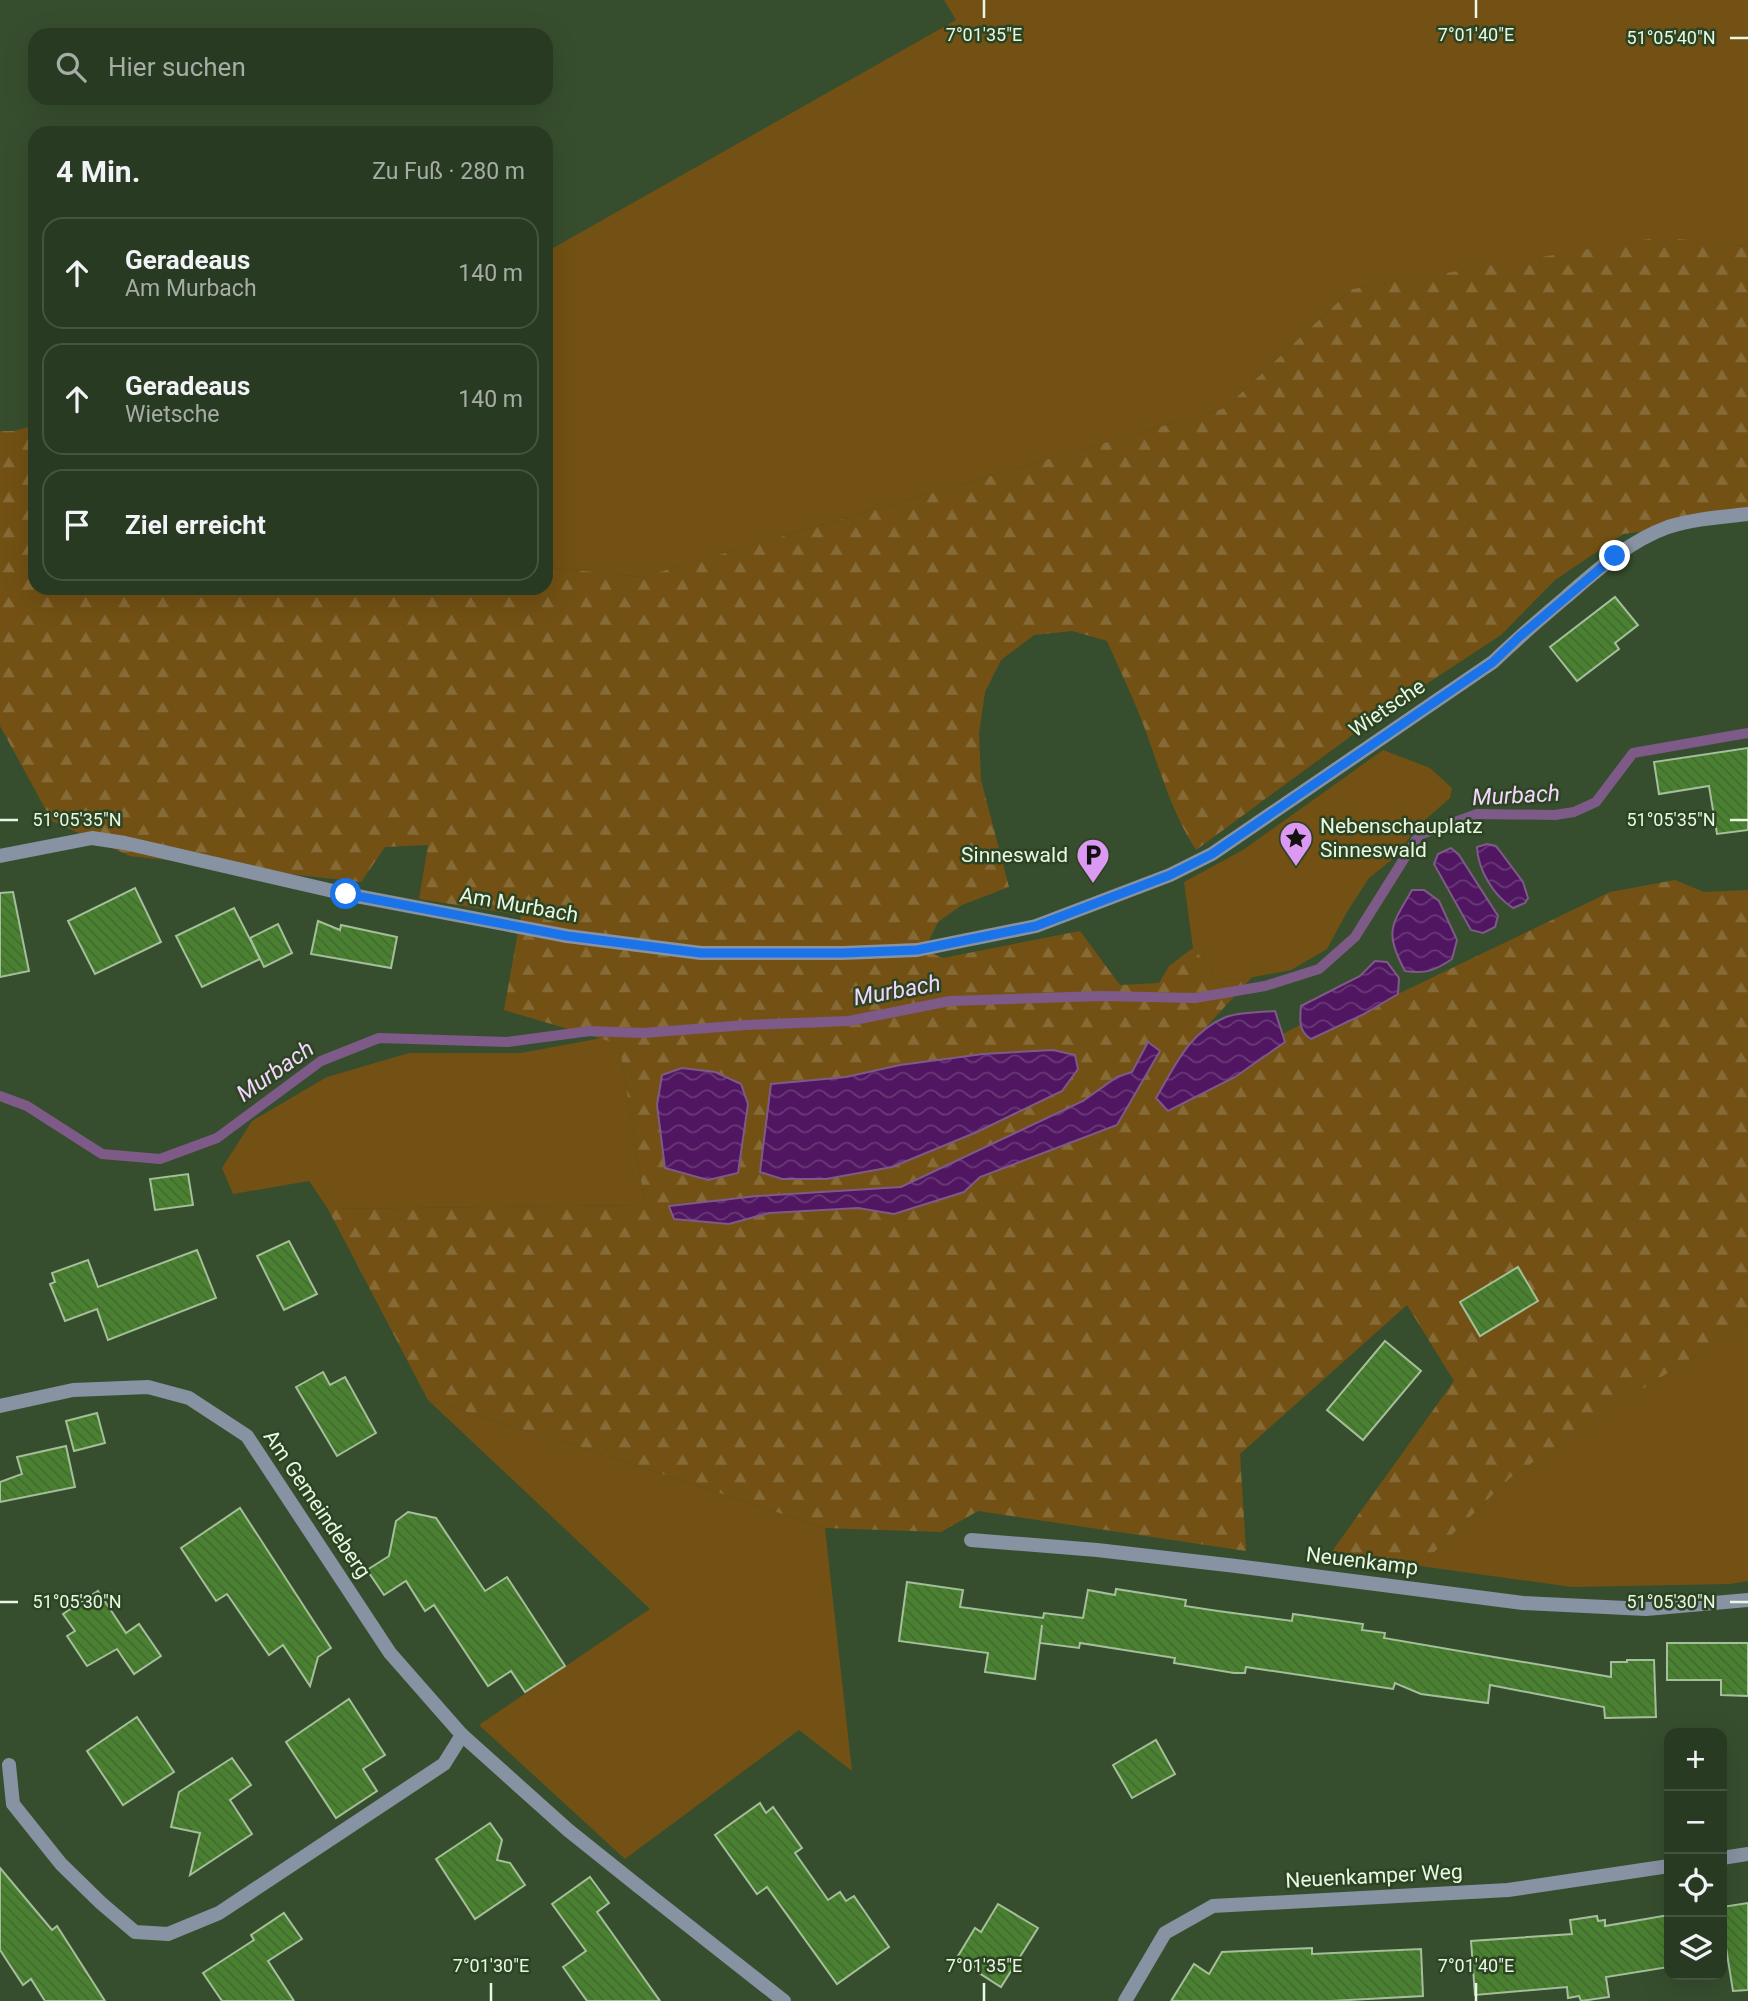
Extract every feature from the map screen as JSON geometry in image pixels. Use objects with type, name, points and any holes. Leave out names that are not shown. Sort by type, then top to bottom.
[{"type":"street","name":"Wietsche","points":[[1036,926],[1170,875],[1212,854],[1493,662],[1581,584],[1641,539],[1669,527],[1703,519],[1748,514]]},
{"type":"street","name":"Am Murbach","points":[[0,856],[92,838],[125,843],[346,894],[541,931],[701,953],[917,950],[1036,926]]},
{"type":"street","name":"Am Gemeindeberg","points":[[0,1406],[73,1390],[148,1387],[189,1398],[247,1436],[390,1653],[462,1735],[568,1830],[784,2001]]},
{"type":"street","name":"Neuenkamp","points":[[971,1540],[1097,1550],[1523,1603],[1646,1609],[1748,1600]]},
{"type":"street","points":[[9,1765],[13,1804],[61,1864],[135,1933],[168,1934],[219,1913],[444,1764],[462,1735]]},
{"type":"street","points":[[1727,1857],[1748,1854]]},
{"type":"street","name":"Neuenkamper Weg","points":[[1125,2001],[1165,1933],[1213,1906],[1508,1890],[1664,1867]]},
{"type":"green space","points":[[944,0],[1748,0],[1748,246],[1660,238],[1352,289],[1225,408],[642,577],[553,568],[553,248],[956,20]]},
{"type":"green space","points":[[1660,237],[1748,246],[1748,517],[1623,534],[1555,580],[1501,635],[1385,711],[1196,850],[1171,801],[1140,716],[1107,641],[1073,631],[1034,635],[1001,660],[985,692],[979,733],[981,780],[1009,887],[962,905],[938,922],[924,950],[943,958],[1080,931],[1120,985],[1159,983],[1169,966],[1193,948],[1221,980],[1252,977],[1185,1050],[1156,1098],[1284,1042],[1283,1034],[1300,1025],[1305,1035],[1312,1039],[1398,994],[1610,892],[1675,880],[1704,892],[1748,890],[1748,1323],[1604,1413],[1509,1479],[1420,1566],[1328,1557],[1454,1381],[1407,1305],[1240,1454],[1246,1551],[978,1511],[941,1532],[825,1528],[428,1400],[328,1209],[645,1205],[619,1044],[504,1010],[521,915],[419,899],[428,845],[385,847],[361,882],[130,856],[52,821],[0,726],[0,431],[28,427],[28,595],[553,595],[553,568],[642,577],[1225,408],[1352,289]],"holes":[[[1148,1043],[1117,1125],[980,1177],[964,1192],[894,1214],[858,1208],[769,1213],[729,1224],[670,1205],[757,1196],[901,1187],[1083,1101],[1117,1077],[1132,1072]],[[1053,1050],[1075,1055],[1078,1069],[846,1077],[900,1065]]]},
{"type":"green space","name":"Nebenschauplatz Sinneswald","points":[[1383,750],[1430,768],[1452,788],[1450,798],[1417,827],[1395,857],[1369,878],[1327,949],[1291,970],[1232,981],[1221,980],[1193,948],[1184,882],[1243,850]]},
{"type":"green space","points":[[602,1038],[619,1044],[645,1205],[328,1209],[309,1181],[233,1194],[222,1168],[252,1121],[327,1077],[409,1053],[521,1053]]},
{"type":"green space","points":[[1748,1323],[1748,1581],[1730,1584],[1572,1587],[1420,1566],[1509,1479],[1604,1413]]},
{"type":"green space","points":[[428,1400],[825,1528],[852,1771],[799,1730],[625,1859],[479,1725],[650,1609]]},
{"type":"water","points":[[1487,844],[1496,846],[1523,882],[1528,898],[1525,903],[1513,908],[1499,896],[1488,881],[1480,864],[1477,847]]},
{"type":"water","points":[[1451,848],[1459,855],[1498,916],[1495,927],[1483,933],[1471,930],[1434,864],[1438,854]]},
{"type":"water","points":[[1412,890],[1424,890],[1439,901],[1457,940],[1452,959],[1424,972],[1405,971],[1392,938],[1395,921]]},
{"type":"water","points":[[1375,961],[1387,962],[1399,978],[1398,994],[1362,1015],[1311,1039],[1307,1036],[1301,1025],[1301,1006],[1360,976]]},
{"type":"water","points":[[1275,1011],[1285,1042],[1235,1077],[1168,1111],[1156,1098],[1184,1051],[1202,1031],[1232,1015]]},
{"type":"water","points":[[1148,1042],[1160,1051],[1117,1125],[980,1177],[964,1192],[894,1214],[858,1208],[769,1213],[729,1224],[674,1219],[669,1206],[757,1196],[901,1187],[1083,1101],[1117,1077],[1132,1072]]},
{"type":"water","points":[[1053,1050],[1075,1055],[1078,1069],[1062,1091],[977,1132],[892,1167],[826,1179],[782,1179],[760,1172],[771,1084],[846,1077],[900,1065],[983,1054]]},
{"type":"water","points":[[682,1068],[715,1072],[741,1084],[748,1104],[738,1173],[708,1180],[665,1168],[657,1105],[662,1075]]},
{"type":"building","points":[[1615,597],[1638,625],[1615,643],[1619,649],[1577,681],[1550,647]]},
{"type":"building","points":[[1748,748],[1748,830],[1717,834],[1709,786],[1659,794],[1654,762]]},
{"type":"building","points":[[135,888],[161,942],[95,974],[68,921]]},
{"type":"building","points":[[13,892],[29,971],[0,977],[0,893]]},
{"type":"building","points":[[234,908],[260,959],[202,987],[176,936]]},
{"type":"building","points":[[318,921],[340,930],[341,925],[397,937],[391,968],[311,954]]},
{"type":"building","points":[[278,924],[292,953],[264,967],[250,938]]},
{"type":"building","points":[[188,1174],[193,1205],[155,1210],[150,1179]]},
{"type":"building","points":[[289,1241],[317,1294],[284,1310],[257,1256]]},
{"type":"building","points":[[197,1250],[216,1298],[108,1340],[97,1309],[65,1321],[50,1284],[55,1282],[52,1273],[88,1260],[98,1287]]},
{"type":"building","points":[[1518,1267],[1538,1301],[1480,1336],[1460,1302]]},
{"type":"building","points":[[1385,1341],[1421,1371],[1363,1440],[1327,1410]]},
{"type":"building","points":[[323,1372],[330,1385],[345,1377],[376,1433],[337,1456],[296,1387]]},
{"type":"building","points":[[97,1413],[105,1443],[74,1451],[66,1421]]},
{"type":"building","points":[[66,1446],[75,1487],[0,1502],[0,1482],[22,1474],[17,1457]]},
{"type":"building","points":[[240,1508],[331,1648],[318,1657],[310,1686],[283,1645],[269,1655],[227,1594],[216,1601],[181,1548]]},
{"type":"building","points":[[408,1512],[436,1518],[485,1591],[507,1577],[565,1666],[525,1692],[511,1671],[488,1686],[434,1605],[425,1611],[406,1581],[384,1595],[367,1570],[389,1556],[396,1521]]},
{"type":"building","points":[[907,1582],[963,1590],[960,1607],[1043,1618],[1044,1613],[1083,1618],[1088,1590],[1115,1595],[1116,1589],[1186,1600],[1185,1606],[1218,1611],[1292,1621],[1293,1614],[1363,1624],[1362,1630],[1385,1633],[1384,1638],[1611,1677],[1611,1662],[1654,1660],[1656,1717],[1605,1718],[1604,1707],[1490,1685],[1488,1703],[1421,1694],[1395,1683],[1393,1689],[1246,1667],[1245,1673],[1234,1673],[1174,1663],[1175,1658],[1080,1643],[1079,1648],[1040,1643],[1042,1625],[1035,1679],[985,1672],[988,1653],[899,1641]]},
{"type":"building","points":[[98,1591],[126,1633],[139,1624],[161,1656],[134,1674],[117,1649],[87,1666],[67,1636],[75,1631],[63,1614]]},
{"type":"building","points":[[1667,1643],[1748,1643],[1748,1696],[1721,1695],[1721,1680],[1667,1680]]},
{"type":"building","points":[[349,1699],[385,1755],[363,1769],[377,1791],[336,1818],[286,1742]]},
{"type":"building","points":[[137,1717],[174,1772],[123,1805],[87,1751]]},
{"type":"building","points":[[1156,1740],[1175,1774],[1132,1798],[1113,1765]]},
{"type":"building","points":[[232,1758],[251,1785],[230,1800],[252,1834],[190,1875],[200,1833],[171,1827],[179,1792]]},
{"type":"building","points":[[760,1803],[766,1813],[773,1807],[802,1848],[795,1853],[828,1900],[840,1892],[846,1901],[854,1896],[889,1947],[837,1984],[767,1887],[757,1894],[715,1835]]},
{"type":"building","points":[[490,1823],[502,1840],[497,1860],[510,1863],[525,1885],[475,1919],[436,1859]]},
{"type":"building","points":[[0,1868],[52,1930],[57,1926],[105,2001],[45,2001],[31,1979],[23,1985],[0,1950]]},
{"type":"building","points":[[590,1877],[609,1903],[597,1912],[660,2001],[587,2001],[563,1967],[586,1951],[552,1904]]},
{"type":"building","points":[[1748,1903],[1748,1990],[1733,1991],[1727,1954],[1727,1906]]},
{"type":"building","points":[[998,1904],[1038,1928],[1001,1987],[958,1956],[975,1928],[981,1932]]},
{"type":"building","points":[[284,1913],[302,1939],[268,1961],[294,2001],[222,2001],[203,1973],[254,1940],[251,1935]]},
{"type":"building","points":[[1597,1916],[1598,1921],[1605,1920],[1605,1926],[1664,1916],[1664,1968],[1606,1977],[1609,1997],[1581,2001],[1579,1996],[1568,1998],[1567,1987],[1475,1995],[1471,1941],[1572,1934],[1570,1920]]},
{"type":"building","points":[[1312,1948],[1312,1954],[1421,1949],[1423,1996],[1331,2001],[1171,2001],[1194,1964],[1209,1974],[1222,1952]]},
{"type":"waterway","name":"Murbach","points":[[0,1096],[27,1106],[102,1154],[160,1159],[217,1138],[321,1061],[379,1038],[507,1042],[590,1031],[643,1033],[849,1021],[950,1001],[1102,996],[1195,998],[1265,986],[1319,969],[1355,937],[1419,835],[1477,814],[1555,815],[1574,812],[1596,802],[1633,753],[1748,733]]},
{"type":"place","name":"Nebenschauplatz Sinneswald","points":[[1296,868]]},
{"type":"place","name":"Sinneswald","points":[[1093,885]]},
{"type":"route","points":[[346,894],[567,936],[701,953],[917,950],[1036,926],[1170,875],[1212,854],[1493,662],[1615,556]]}]
